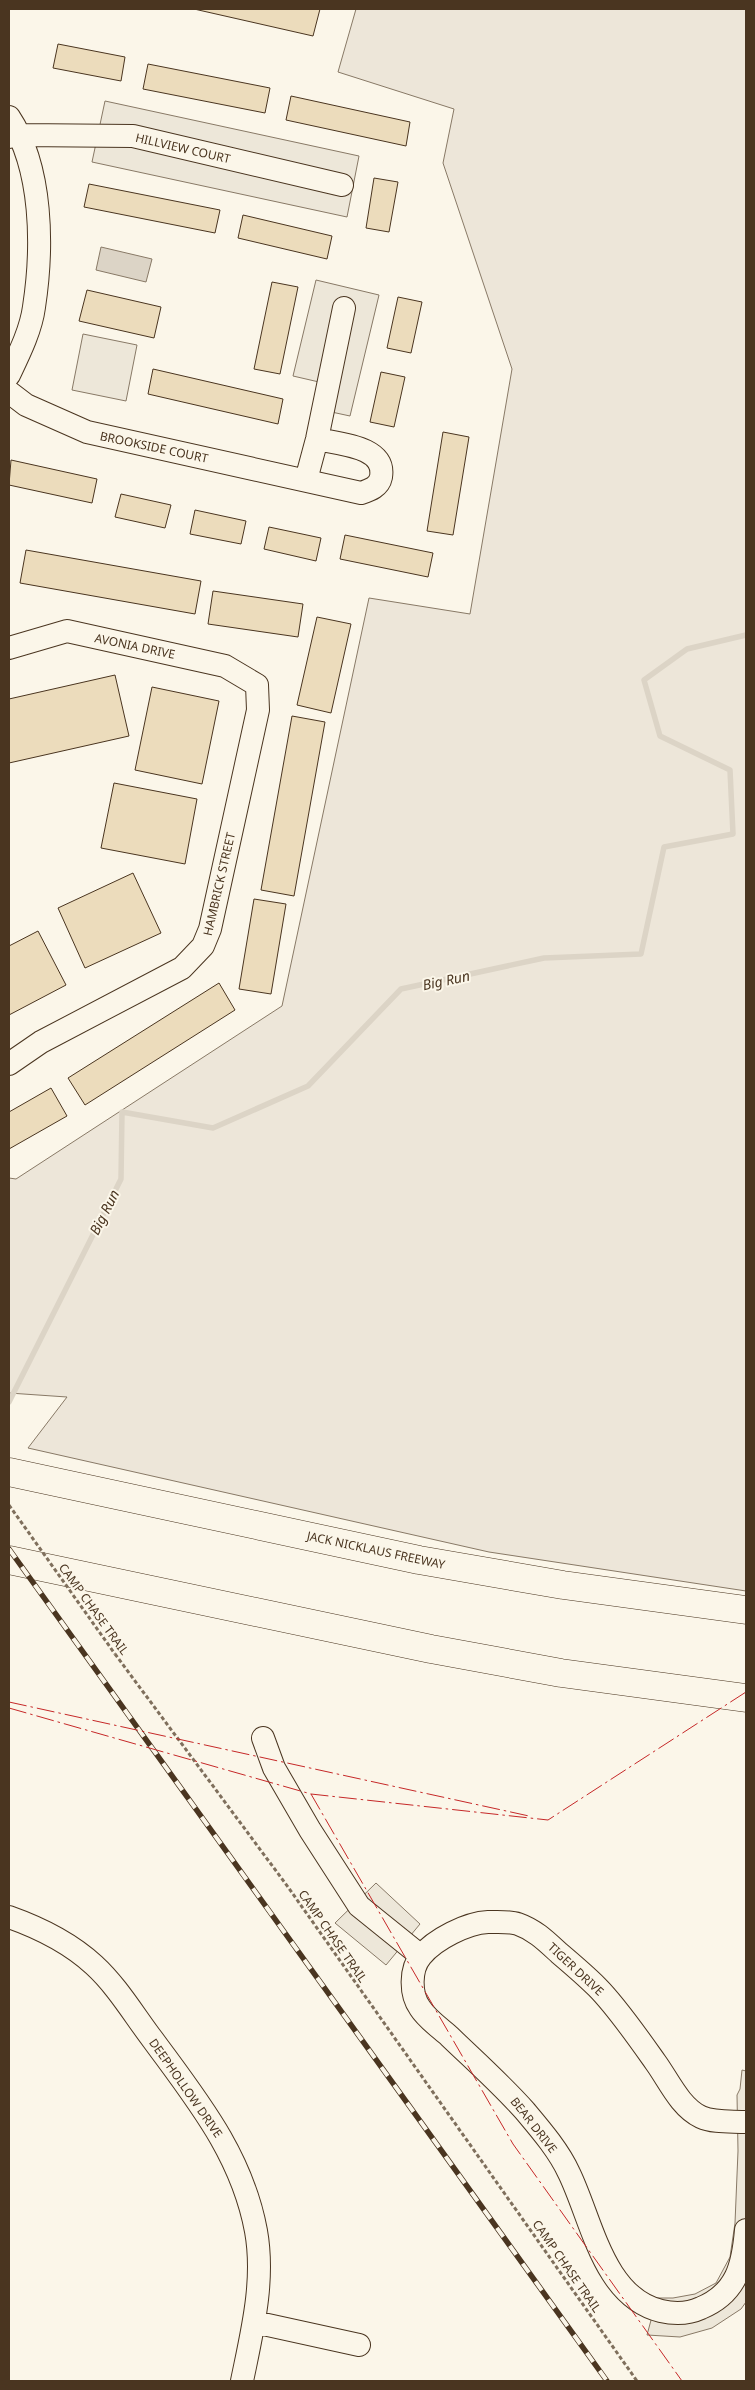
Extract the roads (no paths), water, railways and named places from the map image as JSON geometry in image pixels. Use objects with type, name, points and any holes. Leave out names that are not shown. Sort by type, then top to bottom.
[{"type":"highway","name":"JACK NICKLAUS FREEWAY","points":[[9,1472],[419,1560],[563,1586],[746,1610]]},
{"type":"highway","points":[[9,1560],[431,1649],[561,1672],[746,1698]]},
{"type":"street","name":"HILLVIEW COURT","points":[[13,130],[134,136],[342,185]]},
{"type":"street","points":[[9,374],[21,351],[34,308],[39,253],[37,196],[13,130]]},
{"type":"street","points":[[306,480],[317,439],[344,308]]},
{"type":"street","name":"BROOKSIDE COURT","points":[[9,392],[26,405],[87,432],[361,493],[372,490],[380,481],[382,470],[378,459],[369,452],[317,439]]},
{"type":"street","name":"AVONIA DRIVE","points":[[9,648],[67,631],[225,666],[257,685]]},
{"type":"street","name":"HAMBRICK STREET","points":[[9,1064],[41,1042],[182,968],[203,946],[210,929],[258,710],[257,685]]},
{"type":"street","points":[[263,1738],[274,1768],[359,1906],[421,1956]]},
{"type":"street","name":"DEEPHOLLOW DRIVE","points":[[9,1917],[32,1925],[66,1942],[95,1966],[119,1994],[210,2118],[234,2160],[248,2196],[257,2233],[259,2277],[254,2322],[242,2381]]},
{"type":"street","name":"TIGER DRIVE","points":[[421,1956],[449,1935],[479,1923],[516,1923],[540,1935],[598,1988],[656,2063],[678,2096],[693,2111],[700,2117],[712,2120],[746,2122]]},
{"type":"street","name":"BEAR DRIVE","points":[[421,1956],[414,1970],[413,1990],[420,2008],[500,2082],[540,2129],[569,2171],[596,2238],[620,2284],[638,2302],[649,2308],[666,2312],[684,2313],[714,2301],[740,2271],[746,2230]]},
{"type":"street","points":[[254,2322],[359,2345]]},
{"type":"waterway","name":"Big Run","points":[[9,1402],[121,1179],[122,1112],[213,1128],[308,1086],[401,989],[544,958],[641,954],[664,847],[733,834],[730,770],[660,736],[644,680],[687,649],[746,635]]},
{"type":"railway","points":[[9,1549],[607,2381]]}]
